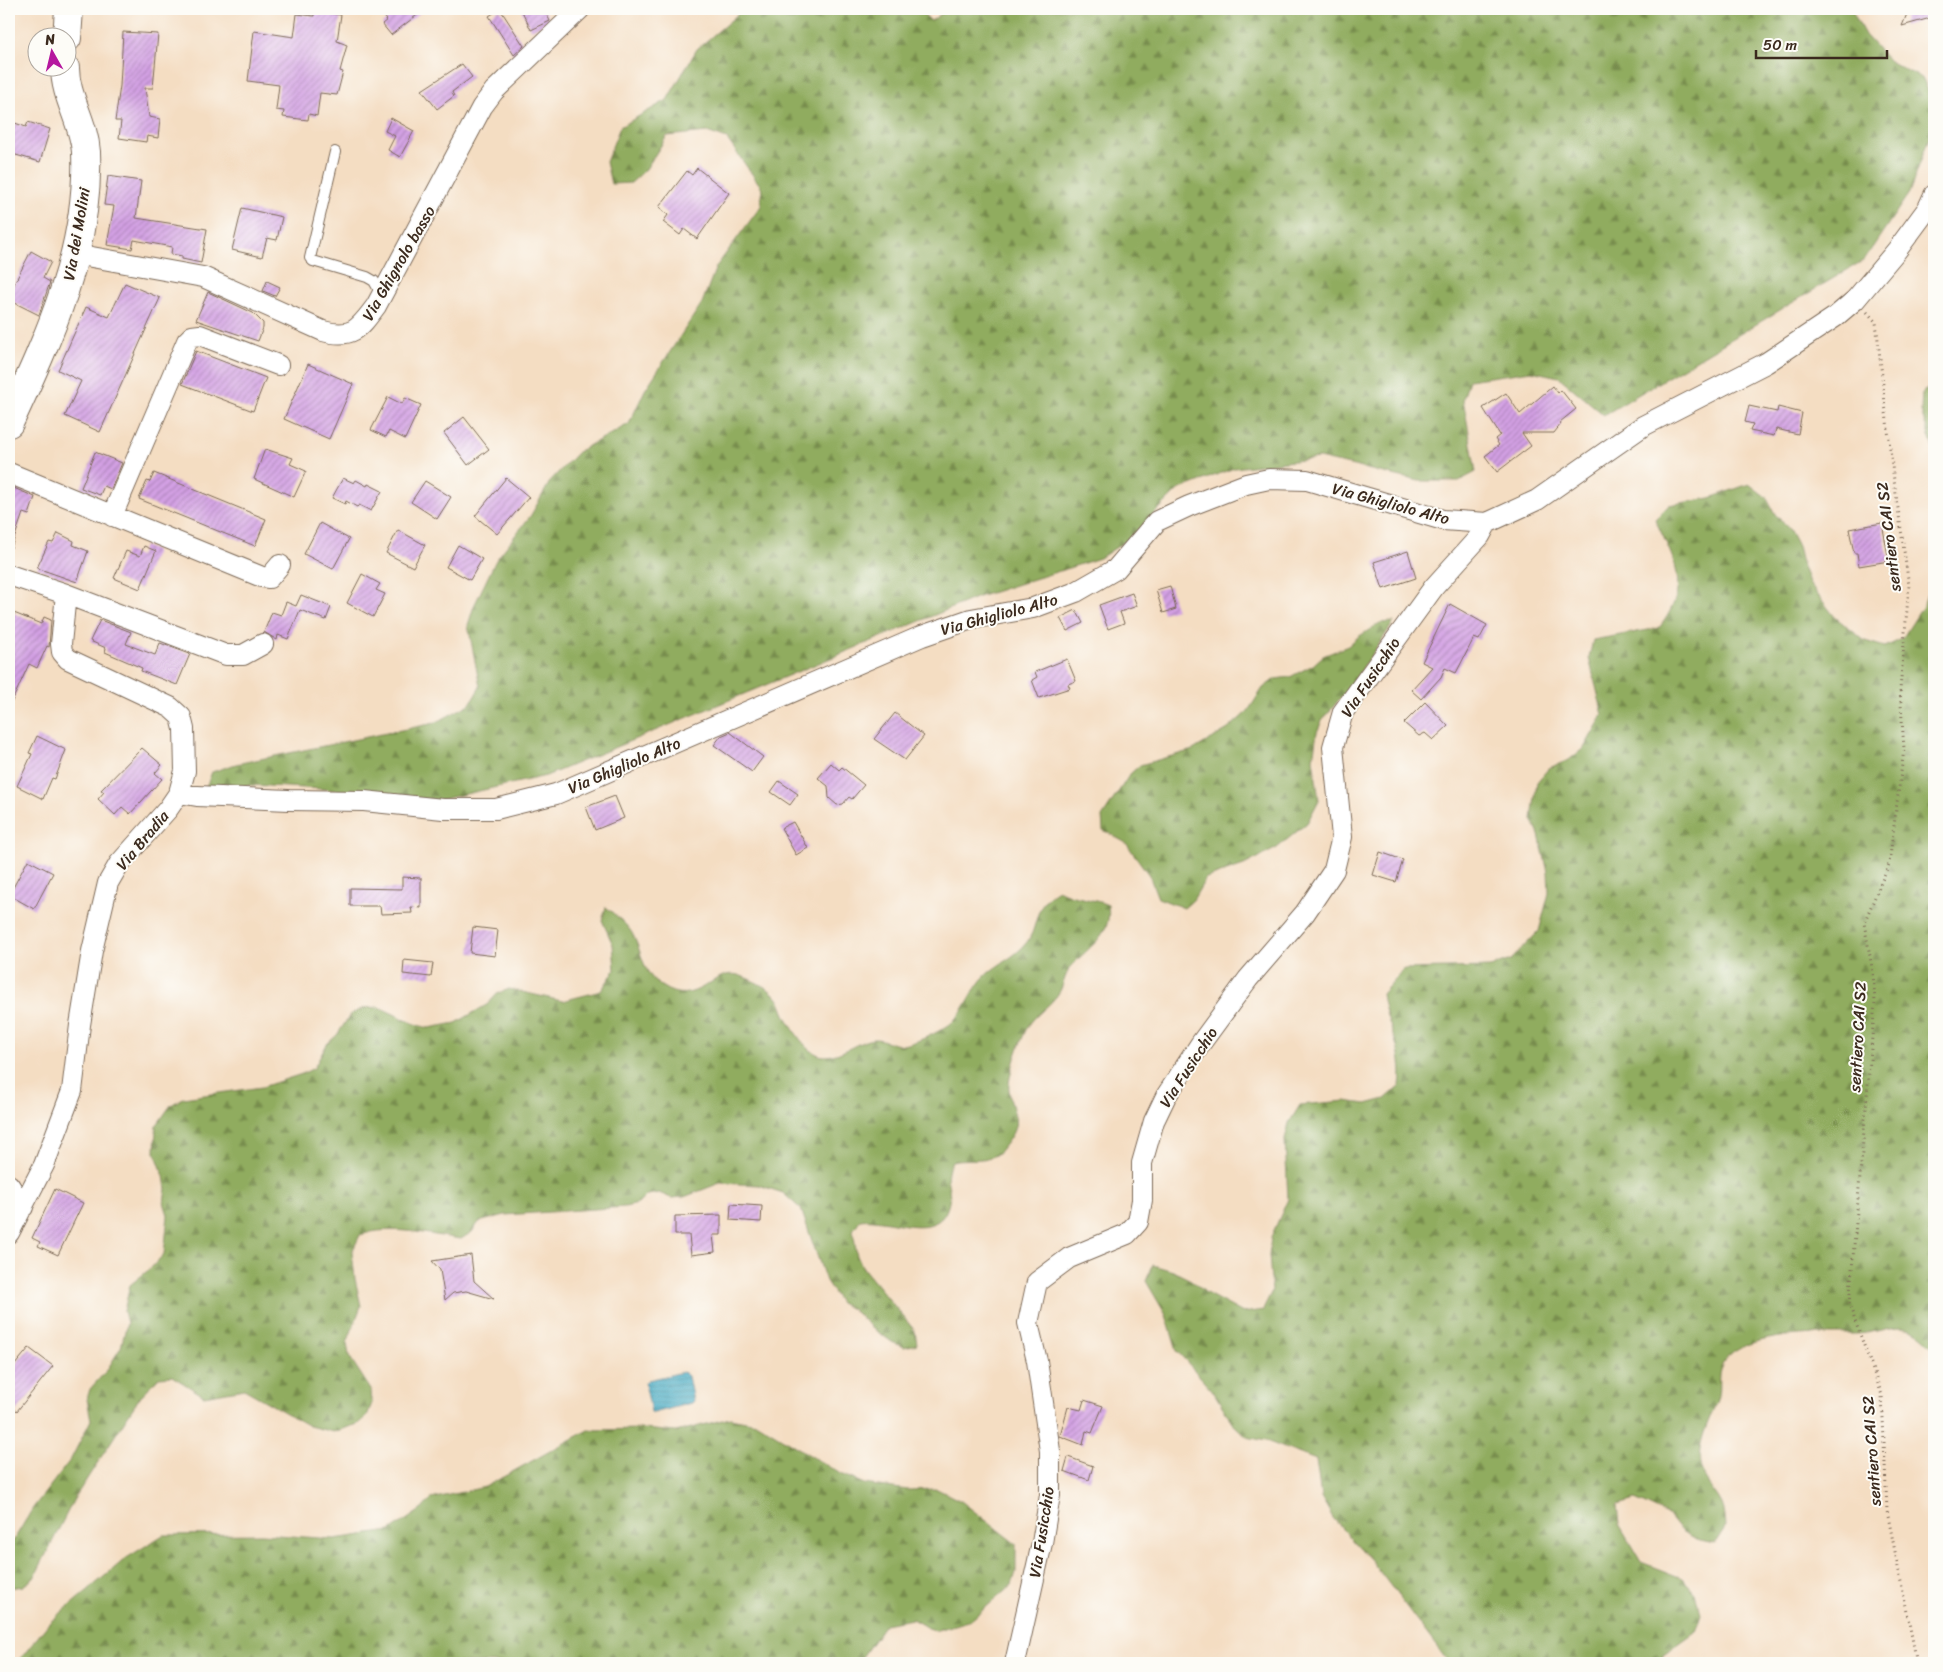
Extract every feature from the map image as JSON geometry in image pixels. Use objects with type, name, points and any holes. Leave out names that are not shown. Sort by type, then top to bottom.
[{"type":"street","points":[[68,28],[70,9]]},
{"type":"street","name":"Via Ghignolo basso","points":[[75,254],[203,277],[323,331],[339,335],[352,332],[363,324],[382,295],[482,107],[494,91],[580,9]]},
{"type":"street","name":"Via dei Molini","points":[[9,423],[41,353],[68,283],[75,254],[86,178],[86,149],[78,117],[69,96],[66,78]]},
{"type":"street","name":"Via Ghigliolo Alto","points":[[179,793],[196,796],[364,801],[443,809],[496,809],[556,794],[914,639],[971,619],[1033,608],[1076,592],[1116,569],[1157,521],[1189,506],[1246,484],[1268,478],[1307,480],[1443,520],[1487,523],[1536,500],[1643,426],[1766,364],[1835,317],[1855,300],[1928,208],[1934,195]]},
{"type":"street","points":[[112,516],[187,341],[192,336],[200,335],[278,364]]},
{"type":"street","points":[[9,473],[262,577],[269,578],[280,565]]},
{"type":"street","name":"Via Fusicchio","points":[[1015,1663],[1042,1544],[1050,1496],[1050,1451],[1028,1323],[1037,1282],[1069,1258],[1128,1234],[1138,1222],[1142,1200],[1142,1163],[1154,1121],[1166,1096],[1201,1043],[1248,979],[1305,913],[1334,870],[1342,837],[1334,747],[1343,712],[1434,587],[1480,536],[1487,523]]},
{"type":"street","points":[[9,575],[66,594],[226,655],[243,655],[263,644]]},
{"type":"street","name":"Via Bradia","points":[[9,1233],[44,1165],[72,1091],[92,951],[108,883],[119,864],[168,809],[179,793],[185,770],[184,729],[181,717],[170,707],[68,659],[62,652],[61,644],[66,594]]},
{"type":"street","points":[[9,1185],[23,1207]]},
{"type":"lane","points":[[335,152],[310,258],[313,261],[367,277],[374,281],[382,295]]},
{"type":"path","name":"sentiero CAI S2","points":[[1855,300],[1876,322],[1892,466],[1909,586],[1900,690],[1904,748],[1889,864],[1864,922],[1873,973],[1874,1002],[1849,1304],[1882,1395],[1887,1511],[1917,1663]]},
{"type":"green space","points":[[744,9],[918,9],[931,21],[948,9],[1851,9],[1865,35],[1889,61],[1923,79],[1934,104],[1934,124],[1909,193],[1864,260],[1604,415],[1559,377],[1531,371],[1469,380],[1463,399],[1476,472],[1459,481],[1419,481],[1319,458],[1234,468],[1178,490],[1129,539],[1100,558],[978,597],[546,776],[421,804],[389,796],[322,789],[252,785],[211,789],[206,787],[212,772],[236,764],[435,723],[470,704],[480,687],[468,625],[474,606],[496,560],[531,515],[551,480],[579,451],[629,424],[645,390],[702,303],[716,267],[761,206],[762,188],[727,139],[707,132],[667,136],[646,169],[631,183],[611,184],[606,162],[620,127],[667,100],[697,49]]},
{"type":"green space","points":[[1934,385],[1934,451],[1921,411],[1922,392]]},
{"type":"green space","points":[[1749,484],[1766,497],[1775,514],[1789,529],[1798,546],[1810,585],[1835,617],[1865,641],[1885,647],[1902,639],[1923,606],[1930,586],[1934,559],[1934,1347],[1923,1336],[1913,1330],[1894,1327],[1864,1333],[1778,1337],[1758,1341],[1741,1348],[1728,1357],[1720,1370],[1716,1403],[1704,1433],[1699,1457],[1706,1481],[1723,1506],[1726,1526],[1715,1543],[1697,1539],[1681,1531],[1669,1516],[1635,1500],[1617,1505],[1619,1525],[1641,1562],[1682,1578],[1696,1593],[1701,1614],[1695,1632],[1663,1655],[1670,1663],[1449,1663],[1371,1560],[1333,1518],[1321,1497],[1316,1460],[1266,1441],[1247,1437],[1233,1424],[1213,1391],[1177,1351],[1166,1315],[1146,1281],[1153,1265],[1173,1271],[1191,1280],[1206,1293],[1243,1313],[1263,1310],[1272,1292],[1269,1255],[1271,1237],[1288,1199],[1285,1140],[1289,1123],[1300,1105],[1345,1101],[1366,1104],[1385,1099],[1400,1086],[1401,1073],[1398,1050],[1382,994],[1404,969],[1490,967],[1511,960],[1539,931],[1549,893],[1548,872],[1539,835],[1532,819],[1537,782],[1549,768],[1569,760],[1584,748],[1603,715],[1589,658],[1593,640],[1659,628],[1669,613],[1678,586],[1677,574],[1674,561],[1655,519],[1669,505],[1710,498]]},
{"type":"green space","points":[[1394,622],[1353,682],[1322,721],[1317,732],[1313,759],[1319,800],[1307,823],[1277,848],[1244,865],[1206,878],[1193,900],[1184,908],[1158,898],[1149,875],[1126,843],[1103,830],[1102,817],[1130,774],[1140,765],[1193,750],[1228,729],[1248,711],[1263,688],[1275,679],[1290,677],[1313,665],[1323,656],[1348,646],[1380,623]]},
{"type":"green space","points":[[1058,890],[1108,905],[1109,916],[1107,925],[1098,940],[1071,967],[1057,996],[1034,1018],[1024,1033],[1009,1084],[1016,1120],[1013,1132],[1001,1150],[991,1157],[952,1161],[947,1179],[950,1194],[948,1206],[942,1217],[934,1223],[923,1226],[860,1220],[853,1230],[857,1256],[863,1268],[915,1331],[917,1344],[904,1347],[892,1342],[871,1327],[852,1309],[840,1303],[826,1281],[801,1209],[783,1193],[759,1185],[720,1183],[684,1197],[671,1198],[659,1193],[647,1195],[638,1204],[625,1207],[505,1215],[479,1222],[472,1232],[461,1239],[398,1230],[385,1230],[360,1235],[352,1252],[361,1306],[347,1343],[349,1356],[371,1390],[372,1403],[367,1416],[358,1424],[333,1432],[309,1426],[244,1389],[204,1396],[172,1376],[159,1377],[140,1397],[74,1499],[34,1578],[23,1586],[9,1588],[9,1548],[33,1508],[71,1459],[91,1420],[87,1399],[90,1389],[107,1370],[121,1347],[127,1323],[124,1311],[130,1285],[151,1268],[164,1254],[168,1215],[164,1202],[166,1189],[164,1176],[155,1152],[156,1126],[171,1105],[183,1098],[262,1087],[302,1074],[314,1068],[327,1044],[337,1035],[351,1014],[364,1008],[379,1007],[417,1025],[429,1028],[456,1023],[488,1004],[497,994],[509,989],[562,1001],[601,991],[615,970],[613,945],[602,920],[606,907],[632,933],[650,976],[661,986],[673,992],[684,993],[694,991],[720,977],[729,974],[738,975],[772,992],[779,1000],[785,1015],[798,1036],[808,1048],[819,1055],[832,1055],[875,1039],[898,1045],[906,1045],[929,1036],[955,1020],[985,976],[1017,952],[1028,941],[1043,903],[1051,894]]},
{"type":"green space","points":[[730,1418],[757,1423],[839,1473],[864,1484],[908,1490],[937,1489],[961,1501],[1016,1544],[1016,1572],[1012,1585],[971,1620],[934,1631],[912,1619],[885,1624],[858,1663],[17,1663],[49,1623],[125,1559],[163,1535],[262,1534],[334,1539],[390,1531],[422,1509],[431,1499],[485,1487],[588,1430],[643,1429],[676,1432]]},
{"type":"water","points":[[683,1372],[688,1376],[693,1401],[654,1413],[651,1412],[645,1383],[648,1380]]},
{"type":"building","points":[[378,9],[425,9],[391,35],[382,24],[387,20]]},
{"type":"building","points":[[500,9],[524,46],[514,55],[489,16]]},
{"type":"building","points":[[521,9],[544,9],[550,21],[531,30]]},
{"type":"building","points":[[1909,9],[1934,9],[1934,17],[1902,26]]},
{"type":"building","points":[[314,11],[341,15],[337,41],[347,45],[340,71],[343,72],[337,95],[320,93],[317,116],[309,114],[308,120],[283,117],[284,111],[276,110],[279,85],[248,81],[254,31],[294,37],[297,14],[314,16]]},
{"type":"building","points":[[123,32],[158,34],[153,88],[145,88],[149,117],[160,119],[158,138],[147,136],[146,142],[119,138],[121,121],[115,121],[120,86]]},
{"type":"building","points":[[462,64],[472,77],[452,92],[454,96],[437,109],[422,90]]},
{"type":"building","points":[[391,118],[414,131],[400,157],[388,150],[395,136],[385,131]]},
{"type":"building","points":[[28,122],[50,129],[40,162],[9,153],[9,132],[12,133],[15,123],[26,127]]},
{"type":"building","points":[[697,168],[729,193],[697,239],[684,229],[680,235],[663,222],[668,215],[659,207],[687,171],[692,175]]},
{"type":"building","points":[[108,176],[141,181],[136,218],[207,229],[201,263],[182,259],[182,256],[171,254],[172,247],[134,240],[132,249],[107,245],[114,206],[104,205]]},
{"type":"building","points":[[242,208],[282,217],[277,240],[267,238],[262,257],[232,250]]},
{"type":"building","points":[[31,251],[51,262],[43,278],[50,282],[39,315],[9,300],[9,294]]},
{"type":"building","points":[[267,281],[280,287],[275,296],[263,291]]},
{"type":"building","points":[[125,283],[160,298],[100,432],[65,416],[81,381],[58,370],[86,307],[109,317]]},
{"type":"building","points":[[208,292],[253,313],[263,323],[258,341],[196,320]]},
{"type":"building","points":[[196,351],[266,378],[253,411],[182,384]]},
{"type":"building","points":[[308,364],[353,384],[329,439],[284,419]]},
{"type":"building","points":[[1553,386],[1558,393],[1561,390],[1576,409],[1560,422],[1561,424],[1554,433],[1522,433],[1531,446],[1497,472],[1485,456],[1499,445],[1495,439],[1500,435],[1483,408],[1506,393],[1520,414]]},
{"type":"building","points":[[388,397],[402,404],[405,398],[421,405],[405,439],[389,431],[386,437],[371,430]]},
{"type":"building","points":[[1749,406],[1777,412],[1778,407],[1802,413],[1798,434],[1776,429],[1774,436],[1750,431],[1753,424],[1745,422]]},
{"type":"building","points":[[464,417],[489,449],[468,465],[444,433]]},
{"type":"building","points":[[265,449],[293,458],[290,464],[306,471],[294,497],[254,479]]},
{"type":"building","points":[[95,452],[122,463],[111,489],[104,486],[100,495],[81,488]]},
{"type":"building","points":[[154,473],[266,519],[255,546],[139,499],[147,481],[150,482]]},
{"type":"building","points":[[343,478],[354,483],[356,480],[367,486],[368,484],[382,491],[371,511],[359,505],[357,507],[346,501],[345,504],[332,498]]},
{"type":"building","points":[[506,478],[529,497],[497,534],[475,516]]},
{"type":"building","points":[[425,481],[451,497],[437,519],[411,502]]},
{"type":"building","points":[[9,486],[35,497],[29,515],[23,513],[11,548],[9,548]]},
{"type":"building","points":[[320,523],[349,539],[333,569],[304,554]]},
{"type":"building","points":[[1882,523],[1889,561],[1859,566],[1849,529]]},
{"type":"building","points":[[398,530],[425,545],[413,567],[386,553]]},
{"type":"building","points":[[58,533],[74,541],[73,545],[88,551],[77,582],[37,568],[49,542],[53,543]]},
{"type":"building","points":[[458,545],[482,559],[470,580],[446,567]]},
{"type":"building","points":[[144,546],[156,551],[140,589],[114,578],[126,551],[140,556]]},
{"type":"building","points":[[1408,551],[1416,578],[1383,589],[1374,562]]},
{"type":"building","points":[[362,574],[380,584],[376,590],[385,594],[373,617],[347,603]]},
{"type":"building","points":[[1170,586],[1176,609],[1163,613],[1156,590]]},
{"type":"building","points":[[1132,593],[1137,606],[1120,612],[1124,623],[1108,629],[1099,605]]},
{"type":"building","points":[[301,595],[331,607],[326,620],[300,610],[288,639],[278,635],[277,640],[264,632],[272,612],[281,615],[286,602],[296,606]]},
{"type":"building","points":[[1450,604],[1487,625],[1479,640],[1474,638],[1456,673],[1445,668],[1441,677],[1421,699],[1411,690],[1432,667],[1422,662]]},
{"type":"building","points":[[1076,610],[1083,623],[1067,631],[1060,618]]},
{"type":"building","points":[[9,611],[41,624],[44,617],[51,620],[49,647],[47,646],[37,668],[29,664],[9,708]]},
{"type":"building","points":[[100,620],[131,632],[126,644],[155,655],[160,643],[190,654],[177,685],[141,671],[142,668],[105,652],[106,648],[90,641]]},
{"type":"building","points":[[1067,659],[1076,681],[1068,684],[1070,688],[1039,698],[1032,680],[1037,677],[1035,672]]},
{"type":"building","points":[[1425,702],[1448,726],[1433,740],[1425,733],[1419,736],[1404,723]]},
{"type":"building","points":[[895,713],[924,736],[905,760],[874,739]]},
{"type":"building","points":[[730,732],[763,757],[752,772],[714,745],[721,736]]},
{"type":"building","points":[[37,736],[66,750],[55,779],[52,778],[43,799],[17,786],[32,754],[29,753]]},
{"type":"building","points":[[142,748],[162,765],[155,773],[162,779],[130,814],[122,807],[115,815],[98,799],[104,792],[101,790]]},
{"type":"building","points":[[831,763],[839,770],[842,767],[864,785],[852,799],[849,797],[843,804],[837,805],[829,798],[828,786],[818,778]]},
{"type":"building","points":[[779,781],[798,794],[790,805],[771,792]]},
{"type":"building","points":[[615,796],[624,818],[595,830],[586,807]]},
{"type":"building","points":[[793,822],[808,848],[796,855],[781,828]]},
{"type":"building","points":[[1380,852],[1403,860],[1396,882],[1373,875]]},
{"type":"building","points":[[28,860],[53,873],[34,909],[9,895]]},
{"type":"building","points":[[402,877],[421,878],[421,908],[411,907],[412,913],[381,914],[380,906],[350,906],[350,888],[402,889]]},
{"type":"building","points":[[473,927],[498,930],[495,956],[470,953]]},
{"type":"building","points":[[404,960],[433,963],[431,977],[403,974]]},
{"type":"building","points":[[55,1189],[83,1203],[58,1255],[38,1246],[40,1242],[32,1238]]},
{"type":"building","points":[[731,1204],[762,1206],[761,1222],[730,1220]]},
{"type":"building","points":[[721,1215],[721,1235],[713,1235],[715,1252],[691,1255],[689,1235],[675,1235],[675,1216]]},
{"type":"building","points":[[471,1255],[474,1281],[494,1299],[466,1291],[453,1293],[445,1300],[440,1270],[432,1261]]},
{"type":"building","points":[[29,1348],[53,1366],[17,1411],[9,1404],[9,1372]]},
{"type":"building","points":[[1084,1400],[1103,1406],[1092,1433],[1086,1431],[1083,1445],[1060,1436],[1068,1407],[1081,1410]]},
{"type":"building","points":[[1068,1457],[1093,1466],[1089,1480],[1064,1471]]}]
